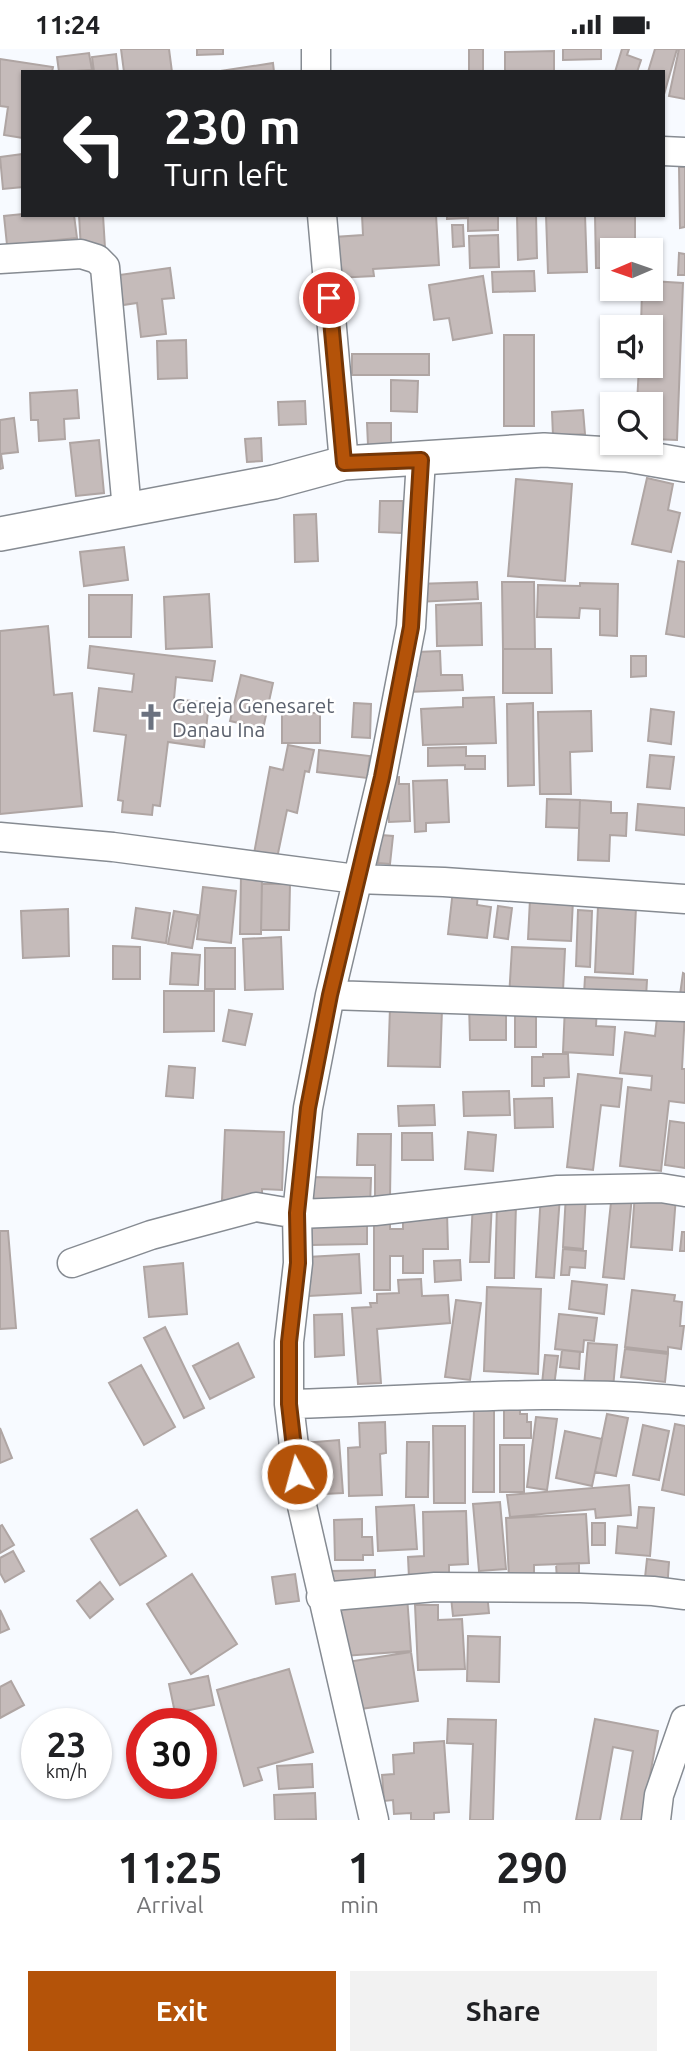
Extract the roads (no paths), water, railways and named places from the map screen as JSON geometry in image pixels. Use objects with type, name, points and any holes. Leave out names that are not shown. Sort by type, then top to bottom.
[{"type":"street","points":[[316,49],[316,70]]},
{"type":"street","points":[[665,151],[685,152]]},
{"type":"street","points":[[322,217],[344,463]]},
{"type":"street","points":[[0,259],[81,254],[97,259],[105,267],[127,510]]},
{"type":"street","points":[[0,534],[274,482],[344,463],[544,450],[627,455],[685,465]]},
{"type":"street","points":[[374,1820],[300,1497],[289,1404],[289,1342],[298,1263],[297,1213],[308,1108],[330,995],[382,777],[411,627],[421,460]]},
{"type":"street","points":[[0,837],[113,847],[356,879],[685,898]]},
{"type":"street","points":[[330,995],[685,1007]]},
{"type":"street","points":[[72,1263],[151,1235],[257,1207],[297,1213],[375,1211],[558,1189],[661,1188],[685,1192]]},
{"type":"street","points":[[289,1404],[386,1402],[542,1393],[685,1401]]},
{"type":"street","points":[[321,1597],[435,1587],[592,1588],[685,1595]]},
{"type":"street","points":[[656,1820],[659,1795],[685,1720]]},
{"type":"place","name":"Gereja Genesaret Danau Ina","points":[[151,717]]}]
